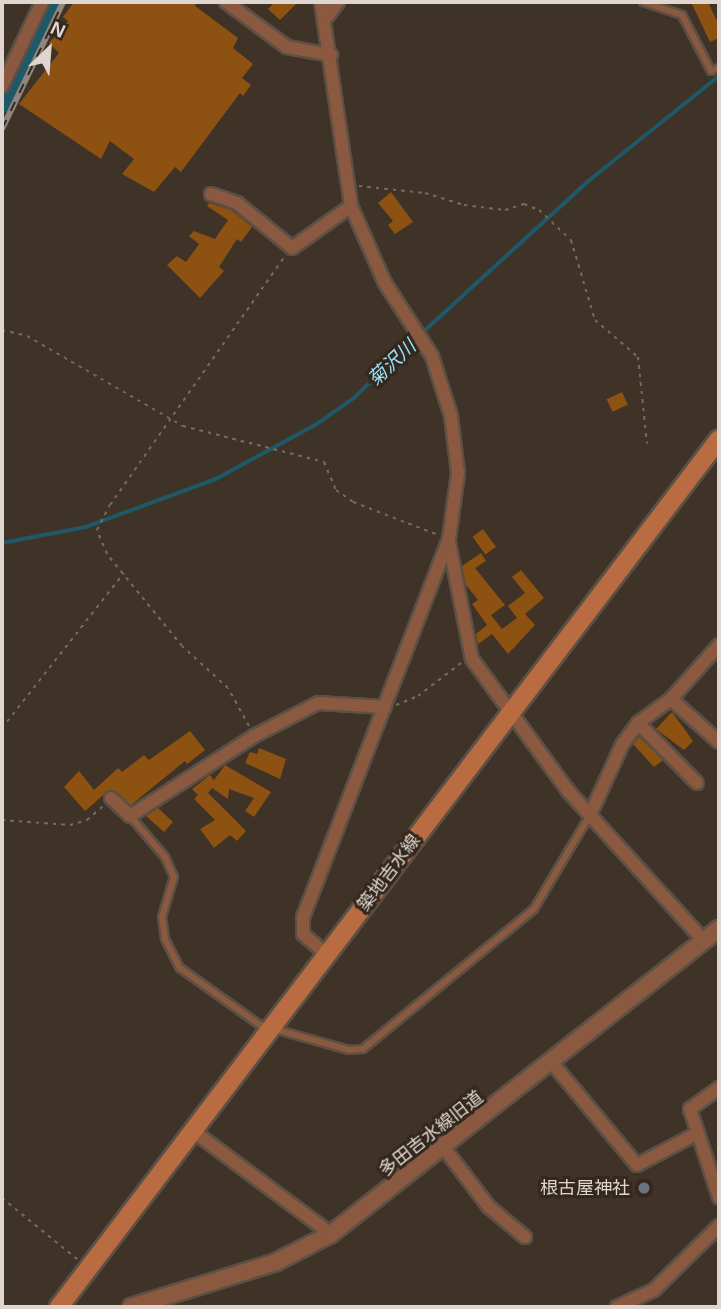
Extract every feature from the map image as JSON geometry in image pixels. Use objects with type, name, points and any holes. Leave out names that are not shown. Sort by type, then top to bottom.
[{"type":"main road","name":"築地吉水線","points":[[59,1307],[719,439]]},
{"type":"street","points":[[2,86],[42,2]]},
{"type":"street","points":[[226,2],[287,47],[331,55]]},
{"type":"street","points":[[321,2],[326,18],[351,206],[385,283],[432,356],[443,388],[458,473],[449,539],[300,927],[307,941],[327,956]]},
{"type":"street","points":[[326,18],[338,2]]},
{"type":"street","points":[[211,194],[237,203],[280,243],[292,248],[351,206]]},
{"type":"street","points":[[449,539],[472,659],[509,716],[590,815],[704,941]]},
{"type":"street","points":[[590,815],[622,745],[638,723],[671,699],[719,645]]},
{"type":"street","points":[[671,699],[719,742]]},
{"type":"street","points":[[111,798],[130,816],[254,736],[318,703],[385,707]]},
{"type":"street","points":[[638,723],[696,783]]},
{"type":"street","name":"多田吉水線旧道","points":[[131,1307],[276,1262],[331,1234],[553,1064],[719,929]]},
{"type":"street","points":[[553,1064],[637,1165],[696,1134]]},
{"type":"street","points":[[719,1087],[690,1109],[696,1134],[719,1197]]},
{"type":"street","points":[[193,1131],[331,1234]]},
{"type":"street","points":[[444,1147],[489,1207],[525,1237]]},
{"type":"street","points":[[617,1307],[654,1290],[719,1226]]},
{"type":"lane","points":[[643,2],[682,15],[711,71],[719,68]]},
{"type":"lane","points":[[130,816],[165,857],[174,877],[162,917],[172,955],[219,999],[271,1029],[349,1050],[363,1049],[534,909],[590,815]]},
{"type":"path","points":[[348,185],[425,193],[464,205],[505,210],[524,204],[539,210],[571,240],[595,320],[638,357],[647,444]]},
{"type":"path","points":[[254,736],[228,688],[182,646],[101,544],[97,530],[170,419],[292,248]]},
{"type":"path","points":[[2,330],[27,336],[170,419],[324,462],[336,490],[353,502],[449,539]]},
{"type":"path","points":[[2,729],[125,572]]},
{"type":"path","points":[[385,707],[405,704],[472,659]]},
{"type":"path","points":[[2,820],[70,825],[87,820],[111,798]]},
{"type":"path","points":[[2,1198],[89,1268]]},
{"type":"building","points":[[74,2],[198,2],[195,6],[238,38],[233,48],[253,64],[242,78],[251,85],[243,96],[240,93],[181,172],[175,167],[154,192],[122,174],[134,159],[110,141],[101,159],[19,104],[59,53],[49,43],[68,21],[63,17]]},
{"type":"building","points":[[275,2],[298,2],[280,20],[268,9]]},
{"type":"building","points":[[691,2],[708,2],[719,25],[719,38],[710,42]]},
{"type":"building","points":[[391,192],[413,222],[395,234],[388,225],[393,221],[378,203]]},
{"type":"building","points":[[209,203],[231,210],[252,227],[241,242],[237,239],[219,267],[224,271],[200,298],[167,265],[177,256],[186,262],[199,244],[189,236],[194,231],[215,239],[228,220],[207,206]]},
{"type":"building","points":[[622,392],[628,405],[613,412],[607,399]]},
{"type":"building","points":[[483,529],[496,547],[485,554],[472,537]]},
{"type":"building","points":[[481,553],[486,561],[475,568],[505,605],[491,615],[502,629],[517,618],[508,606],[525,593],[512,577],[521,570],[544,598],[525,614],[535,625],[508,654],[492,634],[478,644],[476,634],[487,625],[472,604],[478,600],[466,585],[462,566]]},
{"type":"building","points":[[672,712],[693,741],[684,750],[656,729]]},
{"type":"building","points":[[190,731],[205,750],[187,764],[185,761],[131,805],[109,790],[85,811],[64,787],[79,771],[94,790],[118,768],[122,772],[144,755],[149,760]]},
{"type":"building","points":[[639,737],[663,760],[654,767],[633,744]]},
{"type":"building","points":[[259,748],[286,759],[280,779],[245,763],[250,752],[257,754]]},
{"type":"building","points":[[225,765],[271,792],[254,817],[245,811],[254,798],[229,789],[228,799],[212,788],[208,793],[246,831],[237,841],[230,835],[214,848],[200,829],[215,820],[194,799],[198,795],[192,789],[210,775],[214,780]]},
{"type":"building","points":[[158,808],[173,822],[164,832],[146,816]]},
{"type":"waterway","name":"菊沢川","points":[[2,103],[50,2]]},
{"type":"waterway","name":"菊沢川","points":[[422,333],[586,183],[719,76]]},
{"type":"waterway","name":"菊沢川","points":[[2,543],[86,527],[216,479],[317,424],[354,398],[416,338]]},
{"type":"railway","points":[[2,129],[63,2]]},
{"type":"place","name":"根古屋神社","points":[[644,1188]]}]
